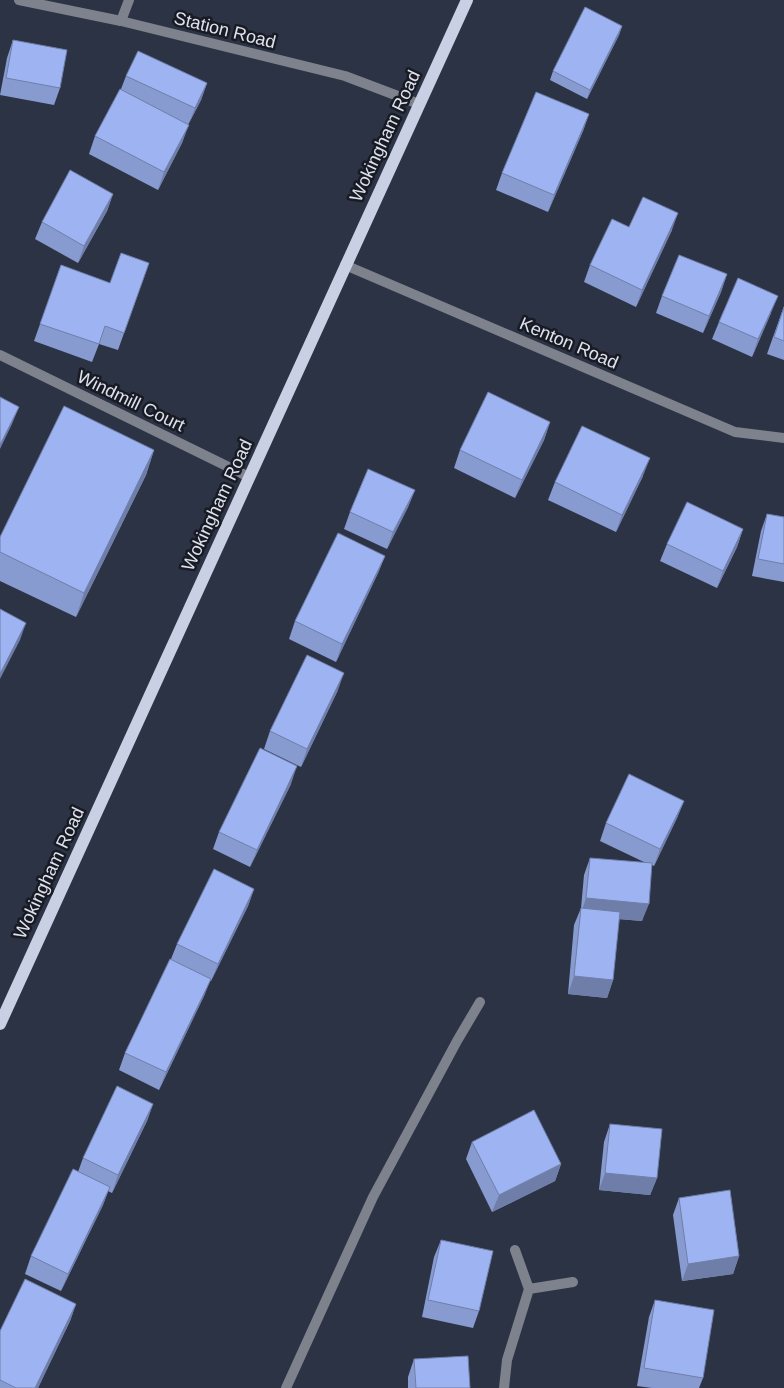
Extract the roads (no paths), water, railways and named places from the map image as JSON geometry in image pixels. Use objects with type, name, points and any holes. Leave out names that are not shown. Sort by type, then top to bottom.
[{"type":"main road","name":"Wokingham Road","points":[[0,1024],[467,0]]},
{"type":"street","name":"Station Road","points":[[19,0],[121,22],[346,76],[419,104]]},
{"type":"street","points":[[121,22],[129,0]]},
{"type":"street","name":"Kenton Road","points":[[345,265],[735,432],[784,438]]},
{"type":"street","name":"Windmill Court","points":[[0,355],[249,477]]},
{"type":"street","points":[[286,1388],[373,1197],[480,1002]]},
{"type":"street","points":[[504,1388],[507,1360],[530,1289],[515,1250]]},
{"type":"street","points":[[530,1289],[573,1282]]}]
